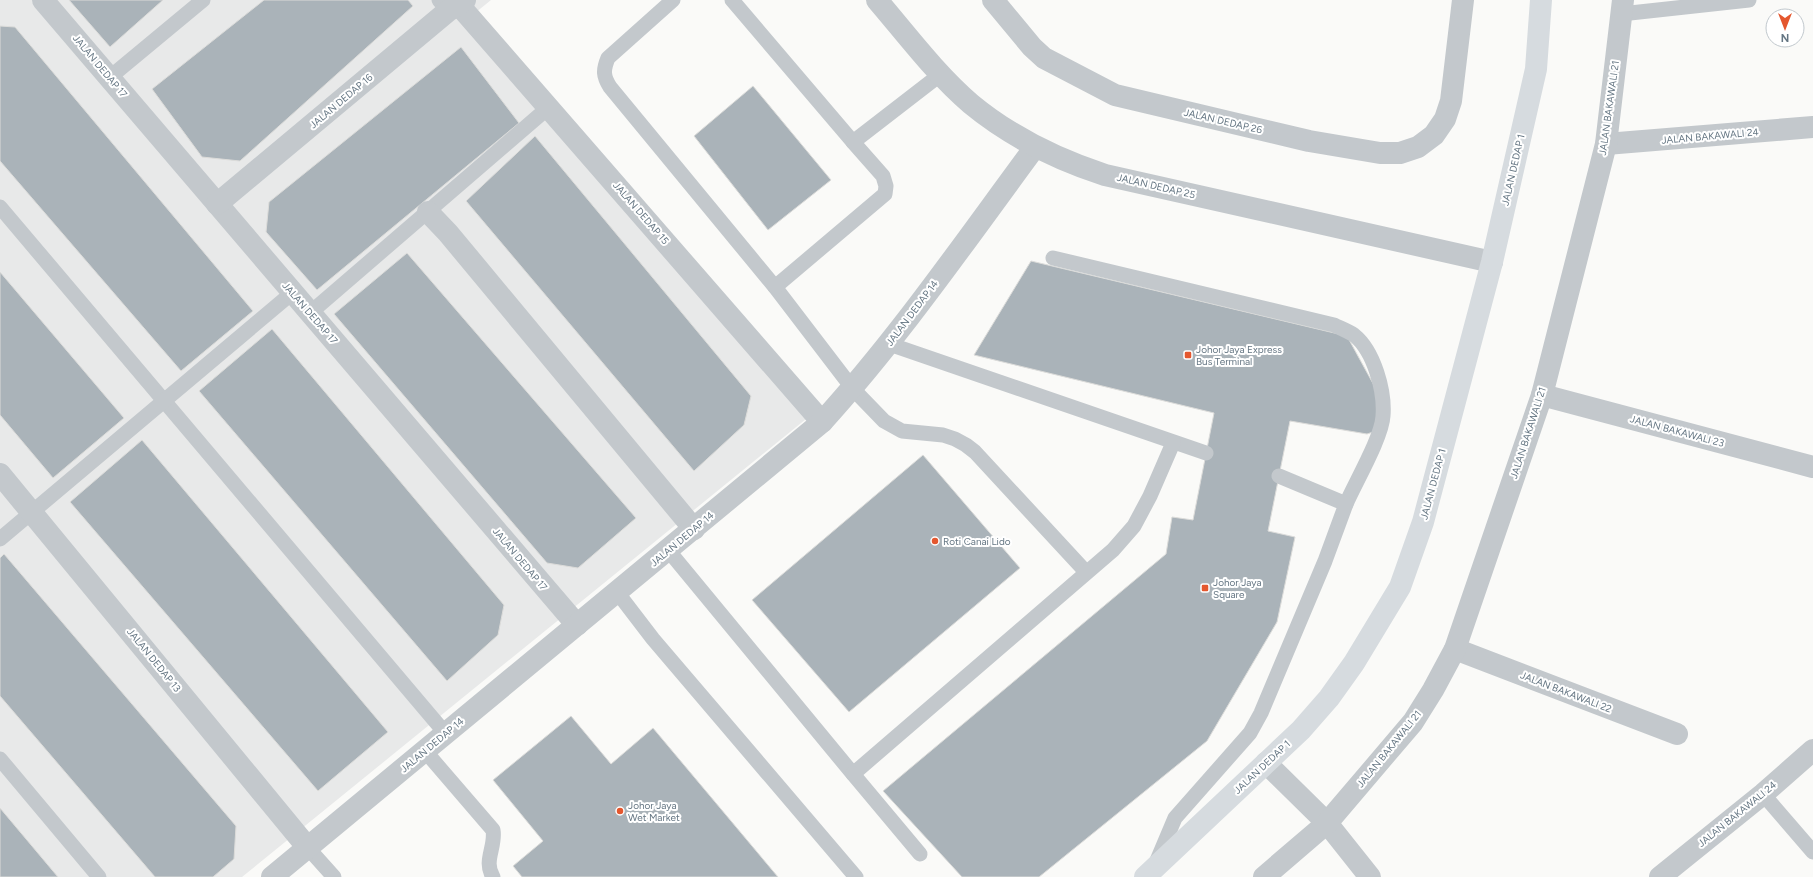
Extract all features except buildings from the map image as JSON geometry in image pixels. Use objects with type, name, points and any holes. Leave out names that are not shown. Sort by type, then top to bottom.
[{"type":"main road","name":"JALAN DEDAP 1","points":[[1148,874],[1302,730],[1329,698],[1354,663],[1400,587],[1423,522],[1492,262],[1536,69],[1541,0]]},
{"type":"street","name":"JALAN DEDAP 17","points":[[43,0],[577,626]]},
{"type":"street","name":"JALAN DEDAP 25","points":[[877,0],[941,74],[970,103],[1002,127],[1035,147],[1070,163],[1105,175],[1492,262]]},
{"type":"street","name":"JALAN DEDAP 26","points":[[992,0],[1044,58],[1114,95],[1309,141],[1380,153],[1400,153],[1418,147],[1434,135],[1445,120],[1451,101],[1463,0]]},
{"type":"street","name":"JALAN DEDAP 15","points":[[453,4],[549,106],[822,422]]},
{"type":"street","name":"JALAN DEDAP 16","points":[[217,204],[453,4]]},
{"type":"street","name":"JALAN BAKAWALI 21","points":[[1264,877],[1327,823],[1413,722],[1455,650],[1542,395],[1606,144],[1622,7]]},
{"type":"street","name":"JALAN BAKAWALI 24","points":[[1606,144],[1813,127]]},
{"type":"street","name":"JALAN DEDAP 14","points":[[272,877],[822,422],[853,389],[889,344],[1035,147]]},
{"type":"street","points":[[428,212],[448,233],[694,529]]},
{"type":"street","name":"JALAN BAKAWALI 23","points":[[1542,395],[1813,467]]},
{"type":"street","name":"JALAN DEDAP 13","points":[[0,474],[308,848]]},
{"type":"street","name":"JALAN BAKAWALI 22","points":[[1455,650],[1677,734]]},
{"type":"street","name":"JALAN BAKAWALI 24","points":[[1660,877],[1763,794],[1813,750]]},
{"type":"street","points":[[1266,763],[1327,823],[1370,877]]},
{"type":"lane","points":[[109,78],[204,0]]},
{"type":"lane","points":[[673,0],[608,58],[604,67],[604,78],[610,87],[775,287],[853,389],[893,427],[911,433],[943,435],[966,444],[1086,572]]},
{"type":"lane","points":[[732,0],[883,176],[886,186],[884,194],[775,287]]},
{"type":"lane","points":[[1622,7],[1749,0]]},
{"type":"lane","points":[[853,142],[941,74]]},
{"type":"lane","points":[[310,313],[549,106]]},
{"type":"lane","points":[[0,207],[446,734]]},
{"type":"lane","points":[[1053,258],[1334,325],[1353,335],[1363,345],[1376,369],[1380,384],[1383,417],[1379,432],[1346,504],[1325,561],[1261,713],[1245,738],[1175,818],[1148,874]]},
{"type":"lane","points":[[0,539],[292,293]]},
{"type":"lane","points":[[889,344],[1206,453]]},
{"type":"lane","points":[[853,774],[1113,550],[1134,526],[1150,496],[1174,443]]},
{"type":"lane","points":[[1279,476],[1346,504]]},
{"type":"lane","points":[[668,550],[920,854]]},
{"type":"lane","points":[[617,592],[653,639],[856,877]]},
{"type":"lane","points":[[425,751],[493,830],[494,837],[488,864],[489,871],[493,877]]},
{"type":"lane","points":[[0,759],[99,877]]},
{"type":"lane","points":[[1763,794],[1813,852]]},
{"type":"lane","points":[[308,848],[334,877]]},
{"type":"shaded area","points":[[0,0],[491,0],[464,22],[806,419],[242,877],[0,877]]},
{"type":"place","name":"Johor Jaya Express Bus Terminal","points":[[1188,355]]},
{"type":"place","name":"Roti Canai Lido","points":[[935,541]]},
{"type":"place","name":"Johor Jaya Square","points":[[1205,588]]},
{"type":"place","name":"Johor Jaya Wet Market","points":[[620,811]]}]
